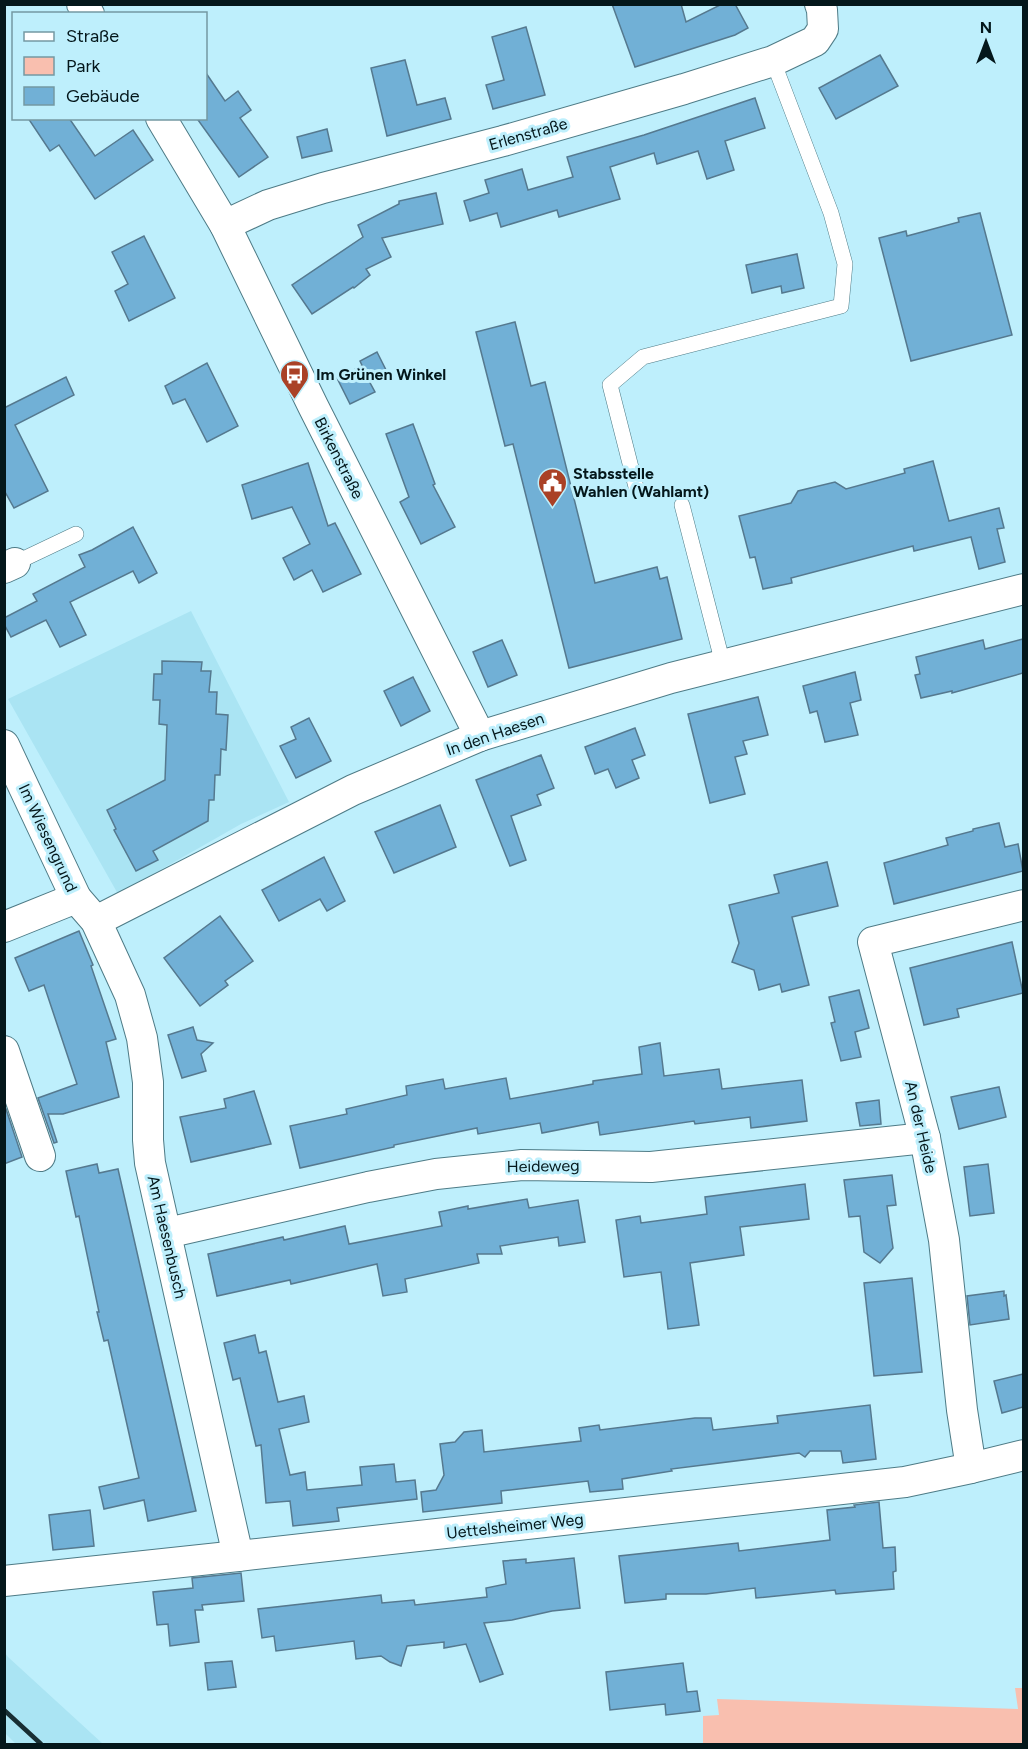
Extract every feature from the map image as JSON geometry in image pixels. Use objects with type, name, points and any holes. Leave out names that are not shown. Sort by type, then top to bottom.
[{"type":"street","name":"Erlenstraße","points":[[225,225],[268,205],[322,188],[503,141],[773,61],[815,41],[822,17]]},
{"type":"street","name":"Birkenstraße","points":[[162,120],[225,225],[480,736]]},
{"type":"street","name":"In den Haesen","points":[[96,921],[353,790],[480,736],[671,678],[1023,589]]},
{"type":"street","name":"Im Wiesengrund","points":[[4,745],[76,898]]},
{"type":"street","points":[[4,927],[76,898],[96,921]]},
{"type":"street","name":"An der Heide","points":[[971,1468],[962,1410],[944,1240],[926,1138],[873,942],[1023,905]]},
{"type":"street","name":"Am Haesenbusch","points":[[96,921],[130,995],[142,1038],[148,1082],[150,1164],[238,1556]]},
{"type":"street","points":[[4,1051],[9,1083],[40,1156]]},
{"type":"street","name":"Heideweg","points":[[167,1233],[368,1187],[436,1174],[522,1165],[651,1167],[926,1138]]},
{"type":"street","name":"Uettelsheimer Weg","points":[[4,1581],[905,1482],[1023,1455]]},
{"type":"lane","points":[[636,487],[610,385],[643,357],[841,306],[845,264],[834,223],[773,61]]},
{"type":"lane","points":[[682,506],[723,664]]},
{"type":"lane","points":[[10,565],[76,534]]},
{"type":"shaded area","points":[[191,611],[289,802],[241,824],[118,894],[8,699]]},
{"type":"shaded area","points":[[5,1653],[103,1744],[16,1744],[5,1733]]},
{"type":"green space","points":[[1015,1688],[1023,1688],[1023,1744],[703,1744],[703,1716],[719,1715],[717,1699],[1018,1709]]},
{"type":"building","points":[[612,4],[681,4],[686,22],[722,4],[735,4],[748,28],[735,35],[635,67]]},
{"type":"building","points":[[526,27],[545,95],[493,109],[486,85],[504,80],[492,37]]},
{"type":"building","points":[[880,55],[898,86],[836,119],[819,88]]},
{"type":"building","points":[[405,60],[417,105],[445,98],[451,119],[387,136],[371,68]]},
{"type":"building","points":[[207,74],[225,101],[238,91],[251,110],[240,118],[268,157],[239,177],[198,120],[207,120]]},
{"type":"building","points":[[755,98],[765,128],[725,141],[734,170],[707,179],[698,151],[657,164],[654,153],[610,167],[620,199],[559,217],[557,210],[501,227],[497,213],[470,221],[464,201],[489,193],[485,180],[522,169],[528,190],[573,177],[567,157],[644,135]]},
{"type":"building","points":[[29,120],[70,120],[95,156],[133,130],[153,160],[95,199],[59,145],[50,151]]},
{"type":"building","points":[[327,129],[332,151],[302,158],[297,137]]},
{"type":"building","points":[[436,193],[443,224],[382,238],[391,257],[366,269],[370,275],[354,288],[312,314],[292,285],[363,237],[358,225],[399,204],[399,201]]},
{"type":"building","points":[[980,213],[1012,335],[911,361],[879,238],[906,231],[907,236],[959,222],[958,218]]},
{"type":"building","points":[[144,236],[175,298],[129,321],[115,291],[128,284],[112,252]]},
{"type":"building","points":[[797,254],[804,288],[782,293],[781,286],[752,293],[746,265]]},
{"type":"building","name":"Stabsstelle Wahlen (Wahlamt)","points":[[515,322],[531,386],[545,382],[595,583],[657,567],[660,579],[667,577],[682,639],[569,668],[513,444],[505,446],[476,332]]},
{"type":"building","points":[[377,352],[386,370],[368,379],[375,392],[350,404],[337,378],[362,366],[367,376],[360,361]]},
{"type":"building","points":[[207,363],[238,426],[207,442],[185,399],[173,404],[165,386]]},
{"type":"building","points":[[66,377],[74,395],[15,425],[48,491],[14,508],[4,490],[4,405],[6,407]]},
{"type":"building","points":[[413,424],[435,484],[433,485],[455,527],[421,544],[400,502],[409,497],[386,434]]},
{"type":"building","points":[[933,461],[949,521],[999,508],[1004,528],[997,529],[1005,562],[979,569],[971,537],[914,551],[913,546],[791,578],[792,583],[763,589],[755,557],[750,558],[739,516],[791,503],[798,491],[835,482],[846,489],[905,473],[904,469]]},
{"type":"building","points":[[308,463],[328,526],[335,523],[361,574],[323,592],[312,570],[294,580],[283,558],[310,544],[292,507],[252,519],[242,485]]},
{"type":"building","points":[[133,527],[157,573],[139,583],[133,571],[70,602],[86,635],[60,647],[46,620],[11,637],[4,624],[4,618],[37,601],[33,594],[85,567],[79,555]]},
{"type":"building","points":[[1023,639],[1023,673],[952,693],[952,691],[921,698],[915,675],[920,674],[916,657],[983,640],[985,649]]},
{"type":"building","points":[[502,640],[517,675],[488,687],[473,652]]},
{"type":"building","points":[[162,661],[202,662],[201,671],[211,671],[209,692],[217,692],[216,714],[228,715],[226,750],[221,749],[220,775],[215,775],[214,800],[209,800],[208,821],[153,851],[158,860],[136,871],[114,830],[116,829],[107,810],[165,780],[167,725],[159,724],[160,700],[153,700],[154,674],[162,674]]},
{"type":"building","points":[[855,672],[861,700],[850,703],[858,735],[825,742],[817,711],[810,713],[803,686]]},
{"type":"building","points":[[413,677],[430,711],[401,726],[384,691]]},
{"type":"building","points":[[758,697],[768,735],[743,741],[747,754],[735,757],[745,794],[710,803],[688,714]]},
{"type":"building","points":[[309,718],[331,761],[296,778],[280,746],[296,739],[291,727]]},
{"type":"building","points":[[635,728],[645,755],[632,760],[639,778],[616,788],[608,769],[595,774],[585,747]]},
{"type":"building","points":[[541,755],[554,788],[537,795],[541,805],[511,816],[526,860],[510,866],[476,780]]},
{"type":"building","points":[[440,805],[456,847],[394,873],[375,832]]},
{"type":"building","points":[[999,823],[1005,847],[1018,844],[1023,871],[894,904],[884,863],[948,845],[946,838]]},
{"type":"building","points":[[324,857],[345,901],[327,911],[320,899],[279,921],[262,890]]},
{"type":"building","points":[[827,862],[838,906],[792,917],[809,985],[782,992],[780,984],[759,990],[754,970],[732,962],[739,943],[729,905],[779,893],[774,875]]},
{"type":"building","points":[[220,916],[253,961],[225,981],[228,985],[200,1006],[164,958]]},
{"type":"building","points":[[79,931],[93,965],[91,966],[116,1039],[106,1042],[119,1097],[63,1114],[48,1114],[57,1142],[54,1143],[38,1098],[77,1084],[44,985],[29,991],[15,958]]},
{"type":"building","points":[[1012,942],[1023,993],[957,1009],[959,1017],[924,1025],[910,968]]},
{"type":"building","points":[[859,990],[869,1028],[855,1032],[861,1057],[841,1061],[831,1023],[835,1022],[829,997]]},
{"type":"building","points":[[193,1027],[197,1040],[213,1043],[201,1054],[206,1071],[182,1078],[168,1035]]},
{"type":"building","points":[[660,1043],[664,1076],[719,1069],[722,1089],[802,1080],[807,1121],[751,1128],[750,1117],[695,1124],[694,1121],[600,1135],[598,1122],[542,1133],[540,1123],[478,1134],[477,1128],[300,1168],[290,1126],[347,1114],[346,1109],[407,1095],[406,1086],[443,1079],[445,1089],[506,1078],[510,1099],[593,1084],[593,1081],[642,1074],[639,1047]]},
{"type":"building","points":[[999,1087],[1006,1117],[959,1129],[951,1097]]},
{"type":"building","points":[[254,1091],[271,1144],[191,1162],[180,1117],[226,1108],[224,1099]]},
{"type":"building","points":[[879,1100],[881,1124],[860,1126],[856,1103]]},
{"type":"building","points":[[6,1109],[22,1157],[4,1164],[4,1110]]},
{"type":"building","points":[[97,1164],[99,1173],[118,1169],[196,1511],[148,1521],[144,1500],[104,1509],[99,1487],[139,1478],[108,1340],[104,1341],[97,1312],[99,1312],[79,1216],[76,1217],[66,1171]]},
{"type":"building","points":[[988,1164],[994,1213],[970,1216],[964,1167]]},
{"type":"building","points":[[892,1175],[896,1205],[887,1206],[893,1248],[880,1263],[864,1252],[860,1216],[849,1217],[844,1180]]},
{"type":"building","points":[[805,1184],[809,1219],[740,1227],[744,1255],[690,1263],[699,1325],[668,1329],[661,1272],[624,1277],[616,1220],[640,1216],[641,1223],[707,1214],[705,1197]]},
{"type":"building","points":[[527,1199],[529,1208],[578,1200],[585,1242],[559,1246],[558,1237],[500,1246],[502,1254],[477,1254],[479,1263],[405,1279],[407,1292],[383,1296],[377,1264],[291,1284],[290,1280],[217,1296],[208,1254],[345,1226],[349,1244],[442,1226],[439,1212]]},
{"type":"building","points":[[912,1278],[922,1372],[874,1376],[864,1283]]},
{"type":"building","points":[[1004,1291],[1009,1319],[970,1325],[967,1296]]},
{"type":"building","points":[[255,1335],[259,1353],[266,1351],[278,1402],[304,1396],[309,1422],[279,1429],[290,1475],[305,1472],[307,1490],[362,1485],[360,1467],[394,1464],[396,1482],[415,1480],[417,1499],[337,1508],[339,1521],[293,1526],[290,1501],[266,1503],[261,1445],[256,1446],[240,1378],[233,1380],[224,1343]]},
{"type":"building","points":[[1023,1374],[1023,1407],[1002,1413],[994,1381]]},
{"type":"building","points":[[870,1405],[876,1459],[843,1463],[841,1451],[810,1451],[805,1457],[799,1453],[671,1469],[672,1471],[622,1479],[623,1489],[590,1492],[588,1481],[501,1491],[502,1503],[423,1512],[421,1492],[436,1490],[444,1475],[440,1444],[455,1442],[464,1432],[482,1430],[484,1452],[581,1441],[579,1428],[599,1425],[600,1430],[711,1418],[713,1430],[778,1423],[777,1416]]},
{"type":"building","points":[[879,1502],[883,1548],[895,1547],[894,1589],[836,1594],[835,1590],[756,1598],[755,1588],[706,1594],[666,1594],[666,1599],[625,1603],[619,1556],[738,1543],[739,1551],[830,1540],[827,1510]]},
{"type":"building","points":[[90,1510],[94,1546],[53,1550],[49,1515]]},
{"type":"building","points":[[574,1558],[580,1608],[484,1623],[503,1674],[480,1682],[466,1644],[444,1648],[444,1642],[407,1646],[401,1666],[381,1656],[356,1659],[354,1641],[276,1651],[274,1636],[262,1638],[258,1609],[381,1595],[382,1603],[414,1600],[415,1605],[487,1597],[486,1588],[506,1584],[503,1561],[526,1559],[526,1563]]},
{"type":"building","points":[[241,1573],[244,1601],[202,1605],[203,1610],[195,1610],[199,1642],[170,1646],[168,1624],[157,1625],[153,1592],[193,1588],[192,1578]]},
{"type":"building","points":[[232,1661],[236,1687],[208,1690],[205,1663]]},
{"type":"building","points":[[683,1663],[687,1692],[697,1691],[700,1711],[666,1715],[665,1704],[610,1710],[606,1672]]},
{"type":"railway","points":[[4,1710],[41,1744]]},
{"type":"place","name":"Im Grünen Winkel","points":[[295,400]]},
{"type":"place","name":"Stabsstelle Wahlen (Wahlamt)","points":[[552,508]]}]
